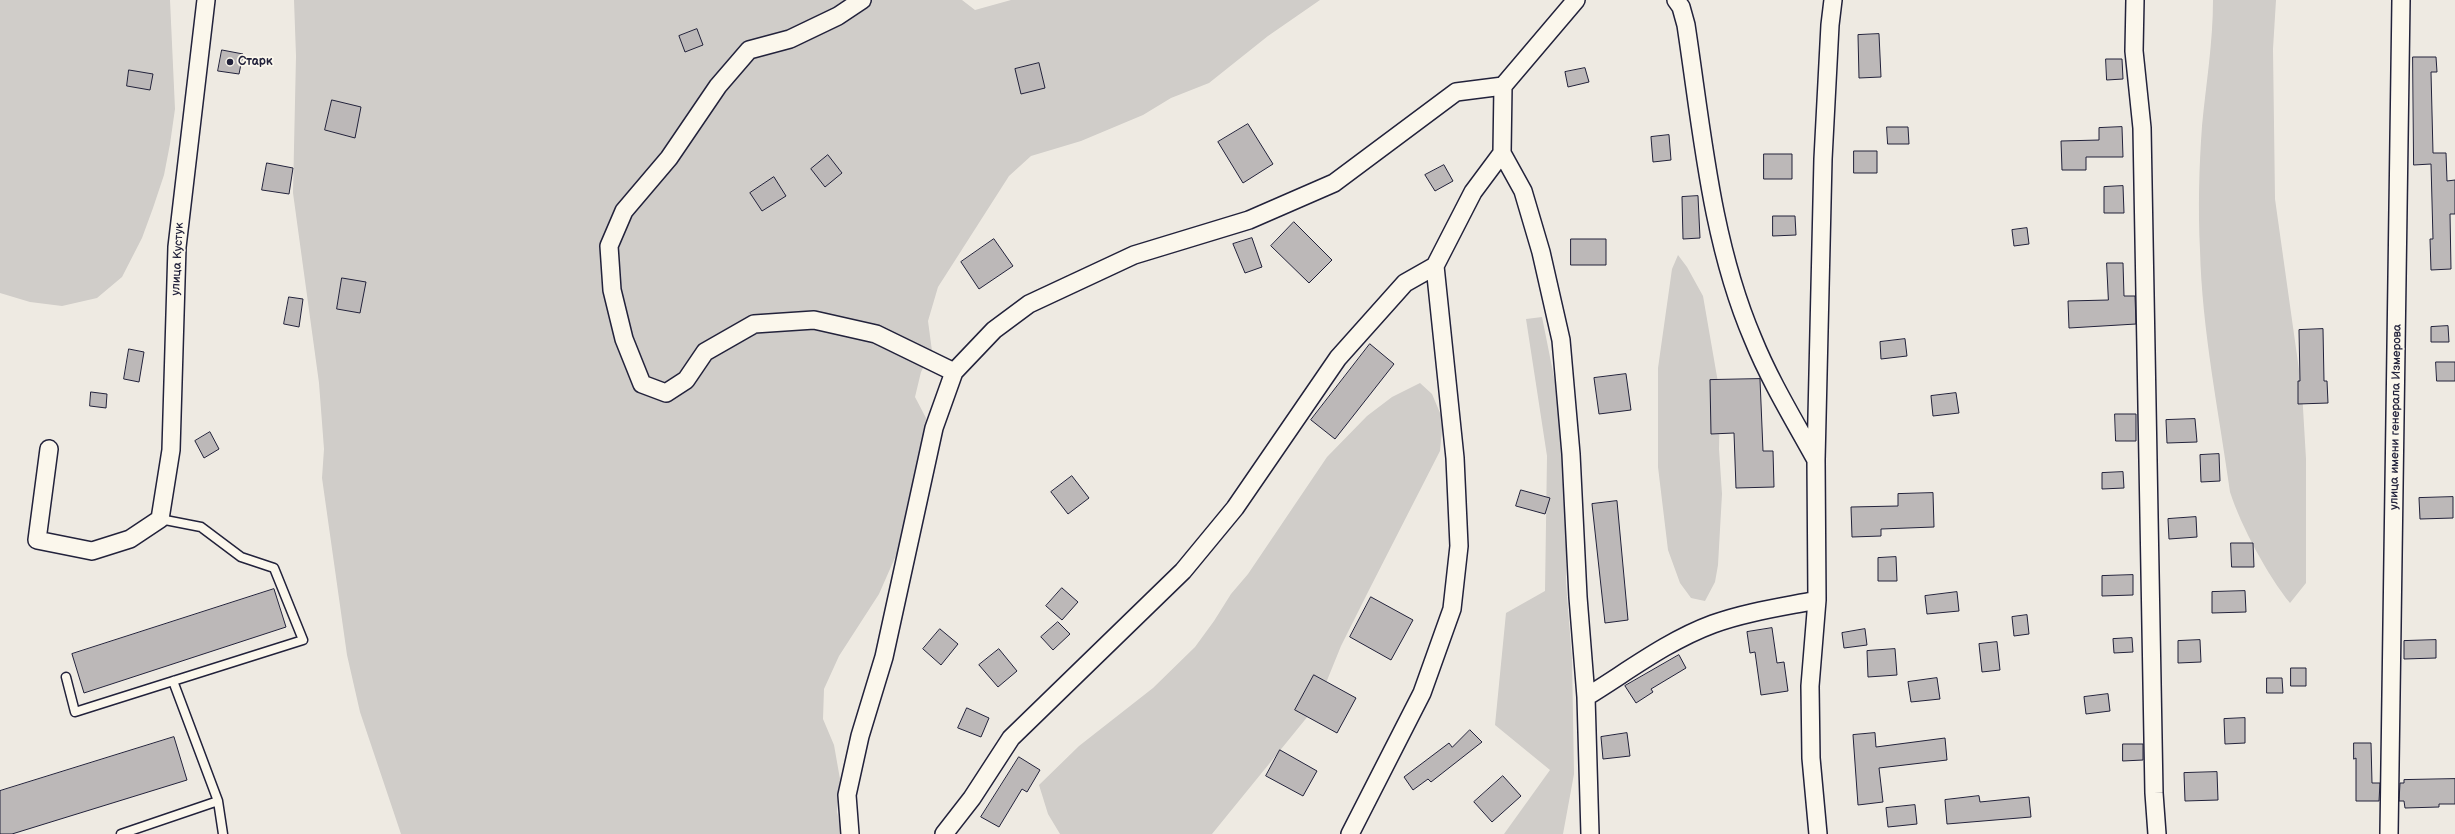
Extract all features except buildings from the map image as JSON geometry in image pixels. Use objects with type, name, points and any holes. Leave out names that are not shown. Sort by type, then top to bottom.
[{"type":"street","name":"улица Кустук","points":[[160,519],[171,450],[177,246],[206,0]]},
{"type":"street","points":[[862,0],[838,16],[790,38],[749,50],[718,86],[669,158],[624,212],[609,246],[612,290],[624,339],[642,384],[666,393],[686,380],[705,352],[754,324],[814,320],[876,334],[954,372]]},
{"type":"street","points":[[1576,0],[1503,86],[1502,153],[1523,192],[1541,252],[1561,340],[1571,454],[1578,598],[1586,697],[1590,834]]},
{"type":"street","points":[[1676,0],[1681,7],[1686,25],[1714,206],[1731,279],[1753,339],[1775,386],[1816,460]]},
{"type":"street","points":[[1818,834],[1812,758],[1810,686],[1817,600],[1816,460],[1823,159],[1830,25],[1833,0]]},
{"type":"street","points":[[2135,0],[2134,51],[2142,128],[2154,785],[2157,834]]},
{"type":"street","name":"улица имени генерала Измерова","points":[[2388,834],[2401,0]]},
{"type":"street","points":[[850,834],[847,795],[860,736],[884,657],[934,428],[954,372],[994,330],[1029,304],[1134,255],[1249,220],[1334,183],[1456,92],[1503,86]]},
{"type":"street","points":[[1350,834],[1422,693],[1452,609],[1459,546],[1455,458],[1435,266],[1473,192],[1502,153]]},
{"type":"street","points":[[944,834],[972,798],[1010,738],[1183,571],[1235,508],[1338,358],[1405,283],[1435,266]]},
{"type":"street","points":[[49,449],[37,540],[92,550],[130,539],[160,519]]},
{"type":"street","points":[[1586,697],[1666,646],[1713,624],[1762,610],[1817,600]]},
{"type":"lane","points":[[66,677],[75,712],[303,640],[274,568],[240,557],[201,527],[160,519]]},
{"type":"lane","points":[[173,680],[218,801],[223,834]]},
{"type":"lane","points":[[121,834],[218,801]]},
{"type":"shaded area","points":[[0,0],[170,0],[175,109],[164,175],[142,238],[122,277],[97,298],[62,306],[30,302],[0,293]]},
{"type":"shaded area","points":[[294,0],[962,0],[975,10],[1011,0],[1320,0],[1268,36],[1209,83],[1171,98],[1143,115],[1081,141],[1031,156],[1009,176],[938,287],[928,321],[932,351],[921,372],[915,397],[926,418],[924,447],[907,505],[901,544],[879,594],[839,656],[824,689],[823,719],[834,745],[840,779],[837,812],[842,834],[401,834],[360,712],[347,655],[322,478],[324,449],[319,383],[293,193],[296,56]]},
{"type":"shaded area","points":[[2213,0],[2276,0],[2273,49],[2275,199],[2302,391],[2306,459],[2306,583],[2290,603],[2264,565],[2241,520],[2230,492],[2207,341],[2201,280],[2199,188],[2202,126],[2211,48]]},
{"type":"shaded area","points":[[1678,255],[1687,267],[1703,296],[1720,394],[1719,449],[1722,494],[1718,565],[1715,582],[1705,601],[1691,598],[1680,583],[1668,550],[1658,467],[1658,368],[1672,269]]},
{"type":"shaded area","points":[[1542,317],[1557,392],[1566,464],[1566,583],[1572,659],[1574,774],[1563,834],[1504,834],[1550,770],[1495,725],[1506,613],[1545,591],[1547,456],[1526,319]]},
{"type":"shaded area","points":[[1420,383],[1432,394],[1443,420],[1440,451],[1341,646],[1317,705],[1212,834],[1060,834],[1048,814],[1039,785],[1079,746],[1153,688],[1195,647],[1231,594],[1248,574],[1327,457],[1367,416],[1392,397]]},
{"type":"place","name":"Старк","points":[[230,62]]}]
